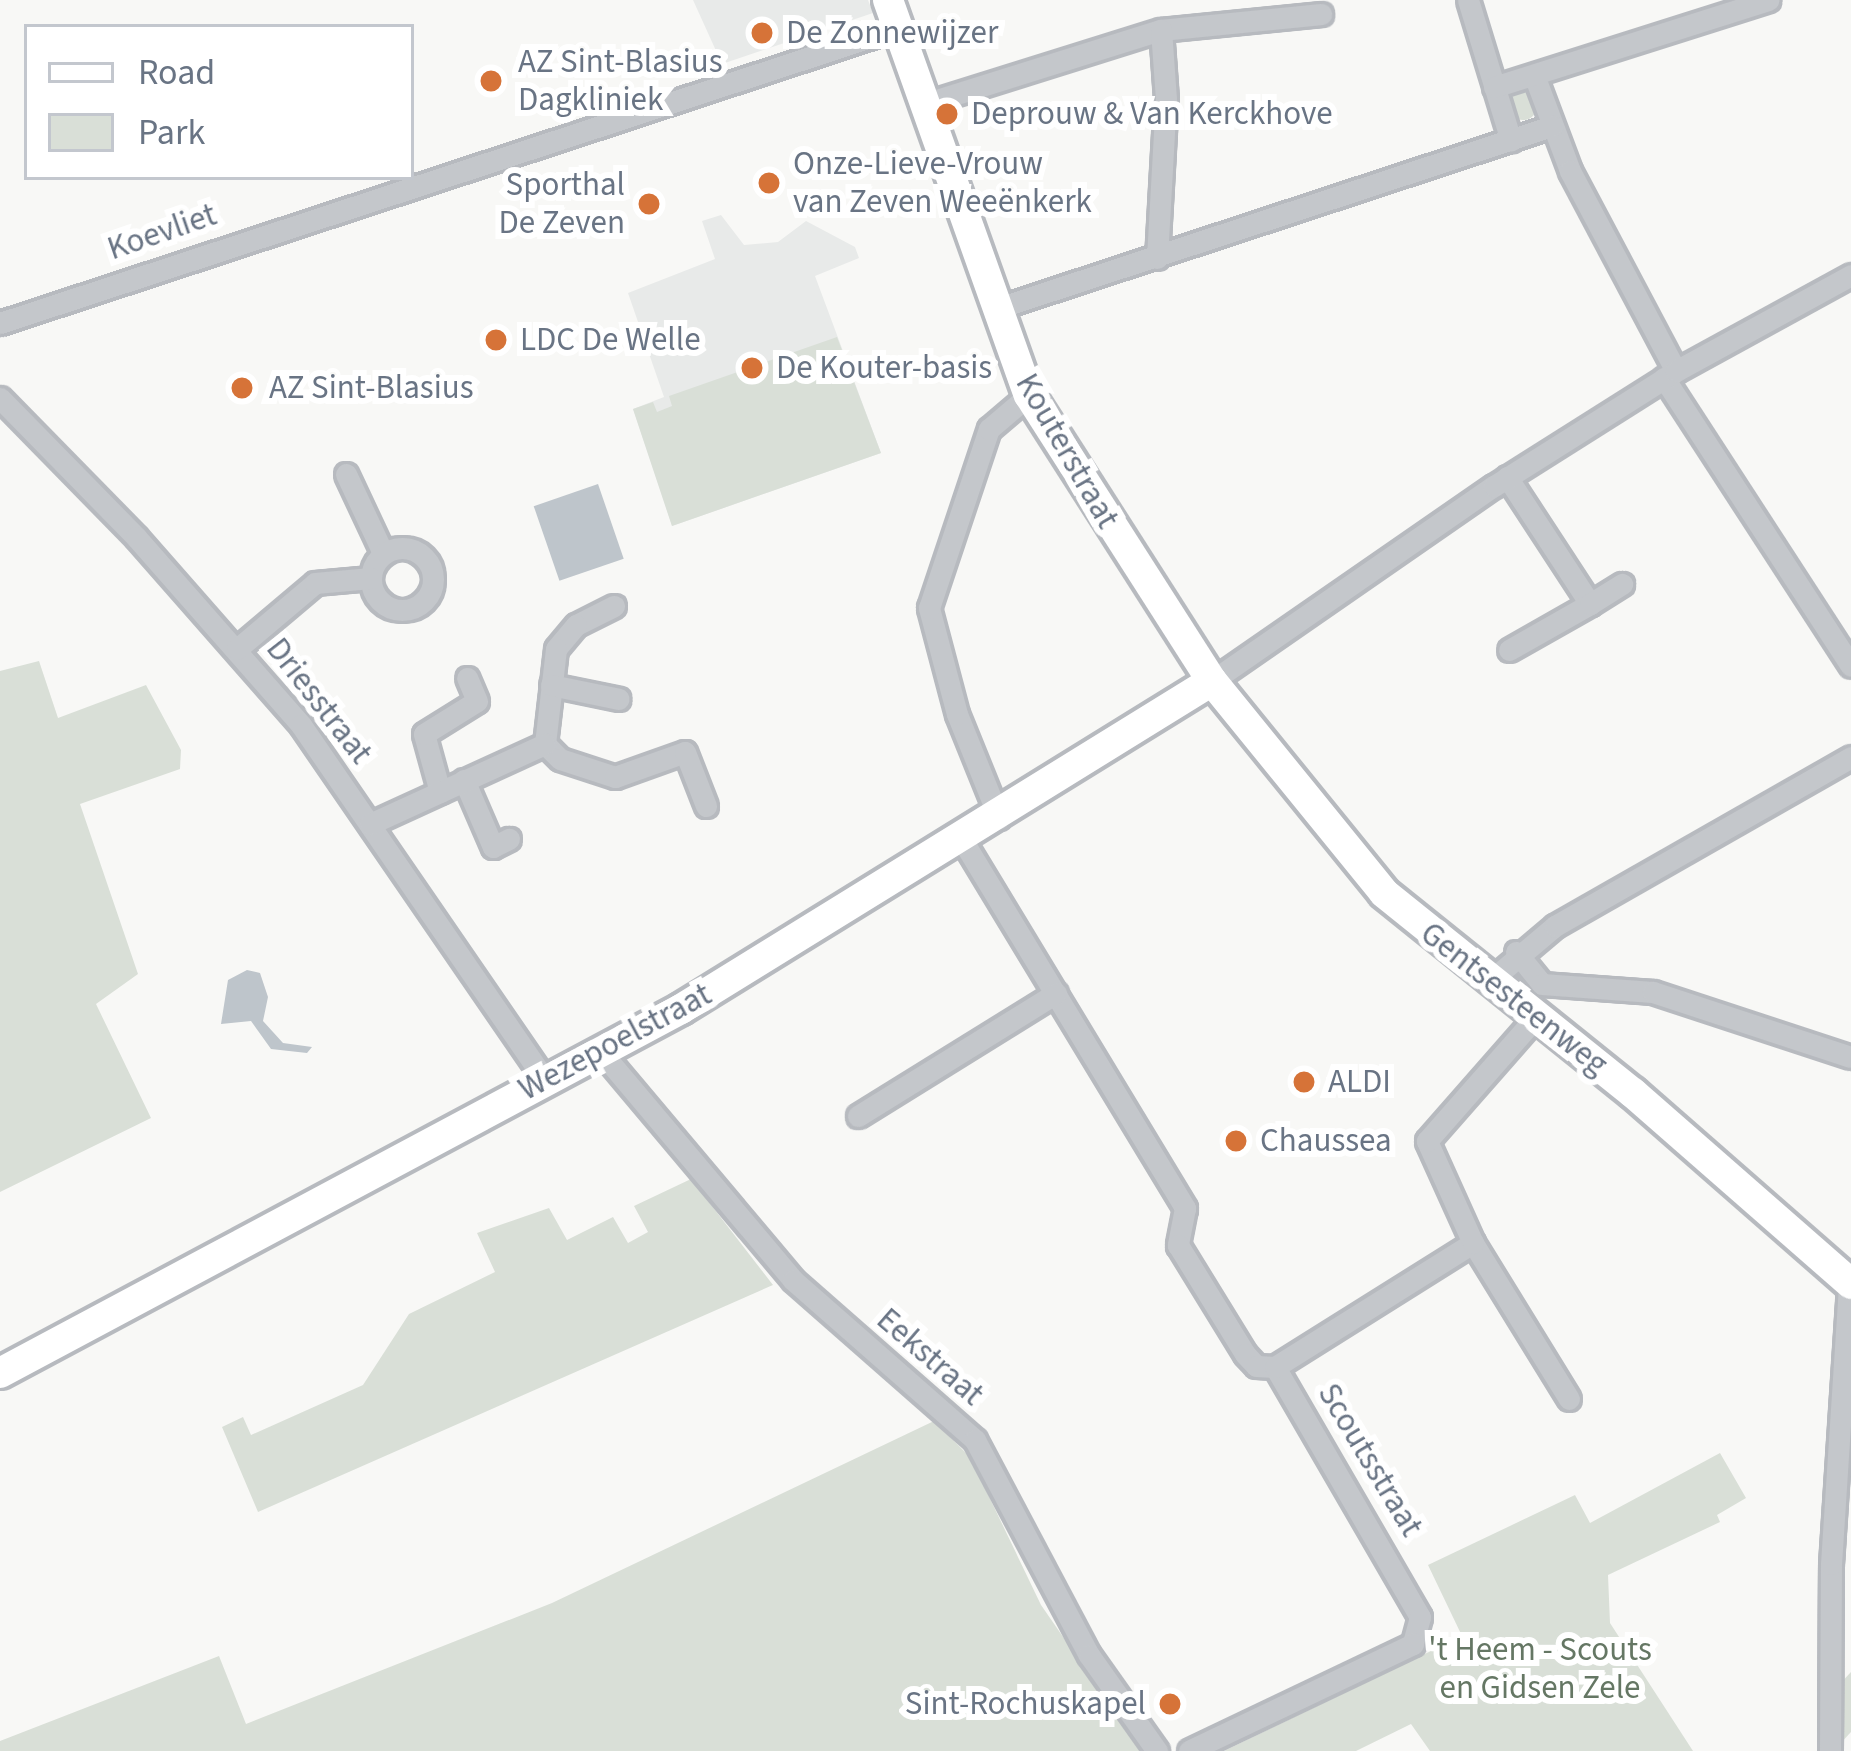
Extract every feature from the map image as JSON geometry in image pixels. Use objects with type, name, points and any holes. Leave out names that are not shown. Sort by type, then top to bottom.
[{"type":"street","points":[[1468,0],[1511,141]]},
{"type":"street","points":[[1493,87],[1706,8],[1768,0]]},
{"type":"street","name":"Kouterstraat","points":[[891,14],[1029,394],[1212,681]]},
{"type":"street","name":"Koevliet","points":[[414,179],[891,14]]},
{"type":"street","points":[[921,104],[1161,30],[1321,14]]},
{"type":"street","points":[[1156,258],[1167,44],[1161,30]]},
{"type":"street","points":[[1534,75],[1552,126],[1670,374],[1851,666]]},
{"type":"street","points":[[995,309],[1552,126]]},
{"type":"street","name":"Koevliet","points":[[0,323],[412,180]]},
{"type":"street","points":[[1212,681],[1508,477],[1670,374],[1851,274]]},
{"type":"street","points":[[999,818],[957,714],[929,608],[989,429],[1029,394]]},
{"type":"street","name":"Driesstraat","points":[[0,398],[237,649],[370,824],[544,1079]]},
{"type":"street","points":[[346,474],[383,554]]},
{"type":"street","points":[[1508,477],[1590,604]]},
{"type":"street","points":[[383,554],[421,555],[432,589],[423,602],[397,610],[380,602],[371,578],[383,554]]},
{"type":"street","points":[[237,649],[315,583],[371,578]]},
{"type":"street","points":[[1509,650],[1622,584]]},
{"type":"street","points":[[614,605],[563,635],[550,685],[545,744],[560,759],[615,777],[685,752],[706,806]]},
{"type":"street","points":[[440,792],[424,734],[480,707],[467,678]]},
{"type":"street","name":"Wezepoelstraat","points":[[0,1373],[236,1252],[544,1079],[602,1053],[999,818],[1212,681]]},
{"type":"street","name":"Gentsesteenweg","points":[[1212,681],[1361,870],[1850,1284]]},
{"type":"street","points":[[550,685],[619,699]]},
{"type":"street","points":[[370,824],[545,744]]},
{"type":"street","points":[[1491,980],[1516,952],[1851,757]]},
{"type":"street","points":[[464,780],[493,847]]},
{"type":"street","name":"Scoutsstraat","points":[[961,838],[1185,1208],[1178,1245],[1245,1354],[1256,1366],[1275,1367],[1372,1521],[1420,1617],[1421,1637],[1190,1751]]},
{"type":"street","points":[[1516,952],[1542,984],[1653,992],[1851,1057]]},
{"type":"street","points":[[858,1116],[1056,993]]},
{"type":"street","points":[[1537,1016],[1426,1141],[1473,1243],[1569,1399]]},
{"type":"street","name":"Eekstraat","points":[[602,1053],[793,1280],[975,1441],[1089,1655],[1157,1751]]},
{"type":"street","points":[[1275,1367],[1473,1243]]},
{"type":"street","points":[[1831,1751],[1832,1541],[1850,1284]]},
{"type":"shaded area","name":"De Zonnewijzer","points":[[693,0],[868,0],[873,13],[722,64]]},
{"type":"shaded area","name":"De Kouter-basis","points":[[721,215],[744,245],[778,242],[806,221],[855,247],[859,258],[815,276],[881,453],[672,526],[633,409],[664,397],[628,293],[715,259],[702,221]]},
{"type":"shaded area","points":[[598,484],[624,559],[559,581],[534,506]]},
{"type":"shaded area","points":[[247,970],[260,973],[268,997],[263,1021],[283,1043],[312,1047],[307,1053],[271,1049],[251,1021],[221,1024],[228,980]]},
{"type":"green space","points":[[1523,92],[1533,96],[1537,106],[1533,116],[1523,120],[1513,116],[1509,106],[1513,96]]},
{"type":"green space","points":[[837,337],[881,453],[672,526],[633,409],[653,402],[657,412],[672,406],[669,396]]},
{"type":"green space","points":[[39,661],[58,718],[146,685],[181,750],[180,769],[80,804],[138,974],[96,1004],[151,1118],[0,1192],[0,671]]},
{"type":"green space","points":[[691,1179],[773,1285],[258,1512],[222,1427],[243,1417],[251,1435],[363,1385],[409,1314],[495,1272],[477,1233],[549,1208],[567,1240],[613,1217],[628,1243],[648,1232],[634,1206]]},
{"type":"green space","points":[[934,1421],[970,1457],[1041,1605],[1142,1751],[0,1751],[0,1741],[219,1656],[246,1724],[552,1603]]},
{"type":"green space","name":"'t Heem - Scouts en Gidsen Zele","points":[[1720,1453],[1746,1498],[1717,1515],[1720,1522],[1608,1575],[1610,1623],[1693,1751],[1430,1751],[1411,1724],[1356,1751],[1224,1751],[1462,1636],[1428,1565],[1575,1495],[1590,1523]]},
{"type":"green space","points":[[1851,1672],[1851,1732],[1838,1746],[1836,1688]]},
{"type":"place","name":"De Zonnewijzer","points":[[762,33]]},
{"type":"place","name":"AZ Sint-Blasius Dagkliniek","points":[[491,81]]},
{"type":"place","name":"Deprouw & Van Kerckhove","points":[[947,114]]},
{"type":"place","name":"Onze-Lieve-Vrouw van Zeven Weeënkerk","points":[[769,183]]},
{"type":"place","name":"Sporthal De Zeven","points":[[649,204]]},
{"type":"place","name":"LDC De Welle","points":[[496,340]]},
{"type":"place","name":"De Kouter-basis","points":[[752,368]]},
{"type":"place","name":"AZ Sint-Blasius","points":[[242,388]]},
{"type":"place","name":"ALDI","points":[[1304,1082]]},
{"type":"place","name":"Chaussea","points":[[1236,1141]]},
{"type":"place","name":"Sint-Rochuskapel","points":[[1170,1704]]}]
